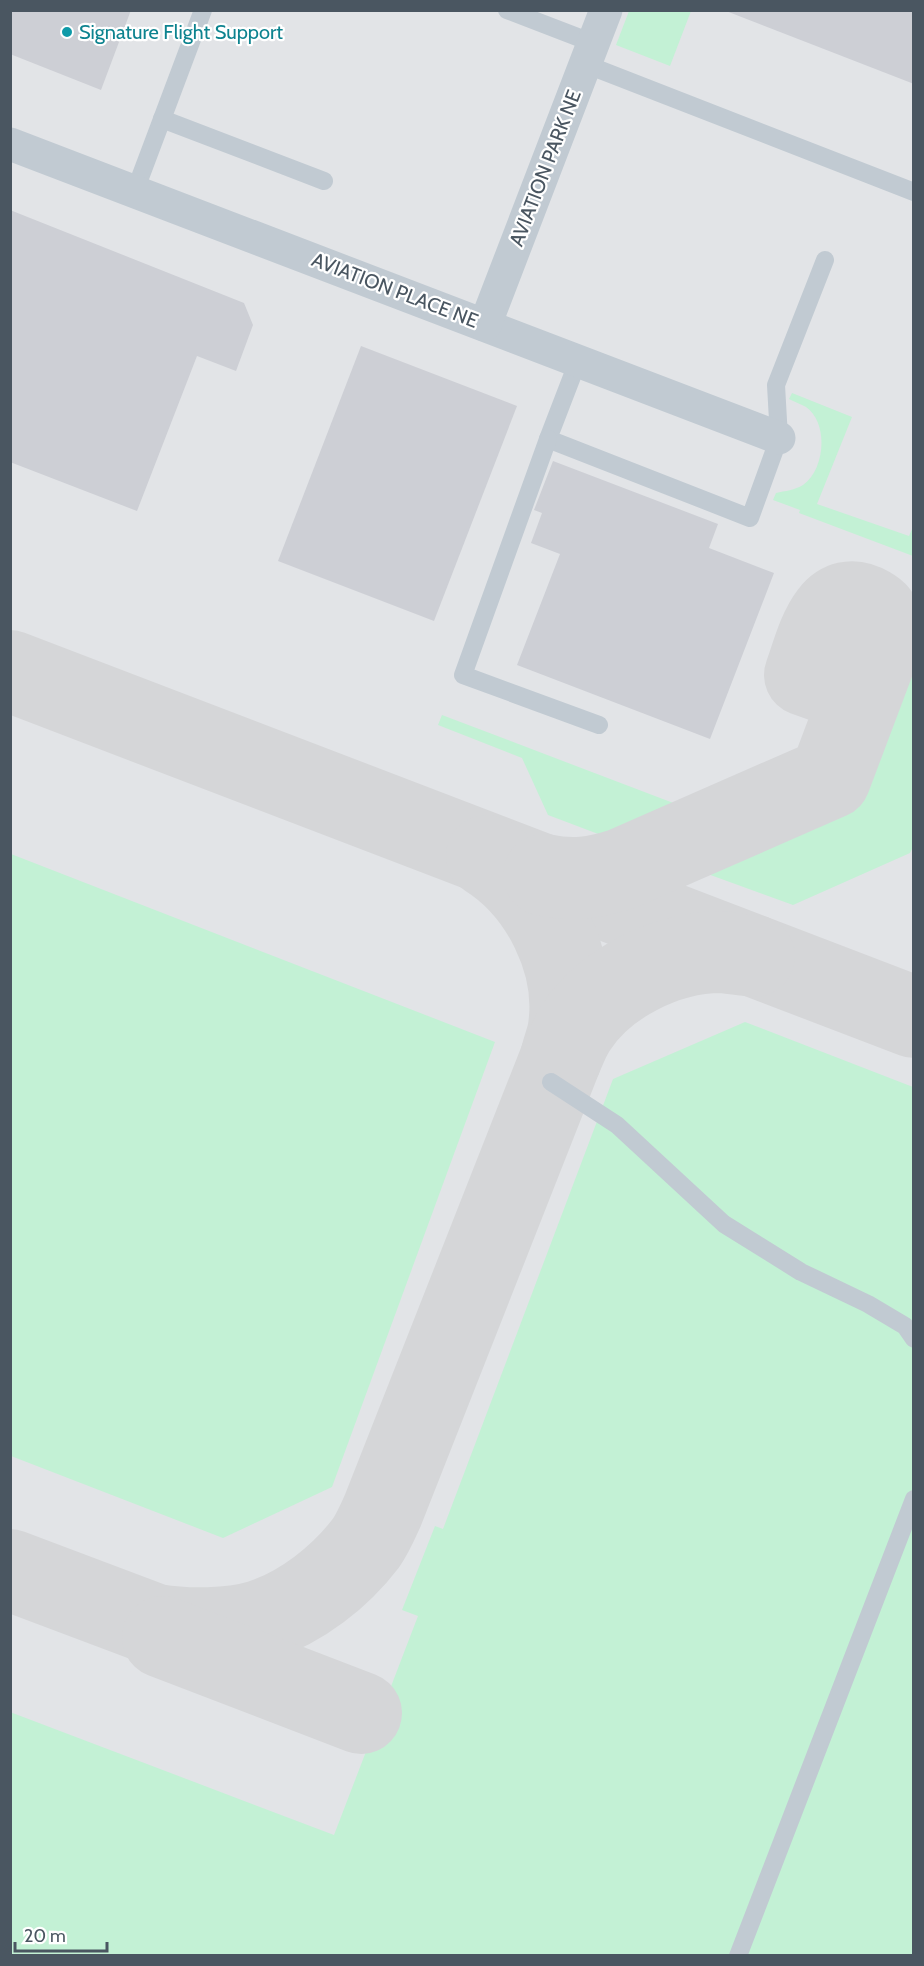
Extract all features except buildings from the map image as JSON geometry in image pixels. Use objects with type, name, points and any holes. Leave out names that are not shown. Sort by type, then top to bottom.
[{"type":"street","name":"AVIATION PARK NE","points":[[485,325],[606,10]]},
{"type":"street","name":"AVIATION PLACE NE","points":[[10,144],[779,438]]},
{"type":"lane","points":[[135,191],[203,10]]},
{"type":"lane","points":[[507,10],[589,53],[914,192]]},
{"type":"lane","points":[[162,119],[324,181]]},
{"type":"lane","points":[[548,439],[750,518],[779,438],[776,385],[825,260]]},
{"type":"lane","points":[[578,361],[463,675],[598,725]]},
{"type":"lane","points":[[551,1082],[618,1125],[724,1224],[801,1272],[868,1304],[905,1326],[914,1339]]},
{"type":"lane","points":[[738,1956],[914,1499]]},
{"type":"shaded area","points":[[11,11],[913,11],[913,1955],[11,1956]]},
{"type":"green space","points":[[629,11],[691,11],[670,66],[616,45]]},
{"type":"green space","points":[[792,393],[852,417],[817,504],[909,536],[913,527],[913,556],[799,513],[800,510],[773,500],[776,493],[803,485],[816,469],[820,458],[821,435],[818,424],[806,407],[789,399]]},
{"type":"green space","points":[[913,620],[914,845],[910,853],[793,905],[694,869],[698,857],[843,795]]},
{"type":"green space","points":[[442,715],[697,812],[630,846],[548,815],[522,758],[438,725]]},
{"type":"green space","points":[[11,854],[495,1042],[332,1487],[223,1538],[11,1456]]},
{"type":"green space","points":[[745,1022],[913,1087],[913,1955],[11,1955],[10,1712],[334,1835],[418,1616],[402,1610],[435,1526],[443,1529],[613,1079]]},
{"type":"taxiway","points":[[544,875],[583,878],[622,869],[830,778],[882,640],[882,626],[878,614],[856,603],[844,604],[826,621],[819,634],[805,675],[847,690],[853,695],[855,711]]},
{"type":"taxiway","points":[[10,671],[914,1017]]},
{"type":"taxiway","points":[[487,856],[506,870],[524,888],[552,930],[561,953],[568,978],[570,1002],[568,1031],[561,1058]]},
{"type":"taxiway","points":[[10,1570],[156,1625],[181,1628],[222,1628],[260,1621],[291,1608],[319,1590],[356,1556],[366,1543],[383,1510],[561,1058],[575,1029],[587,1012],[620,984],[659,964],[700,953],[721,952],[754,956]]},
{"type":"taxiway","points":[[163,1637],[361,1713]]},
{"type":"place","name":"Signature Flight Support","points":[[67,32]]}]
